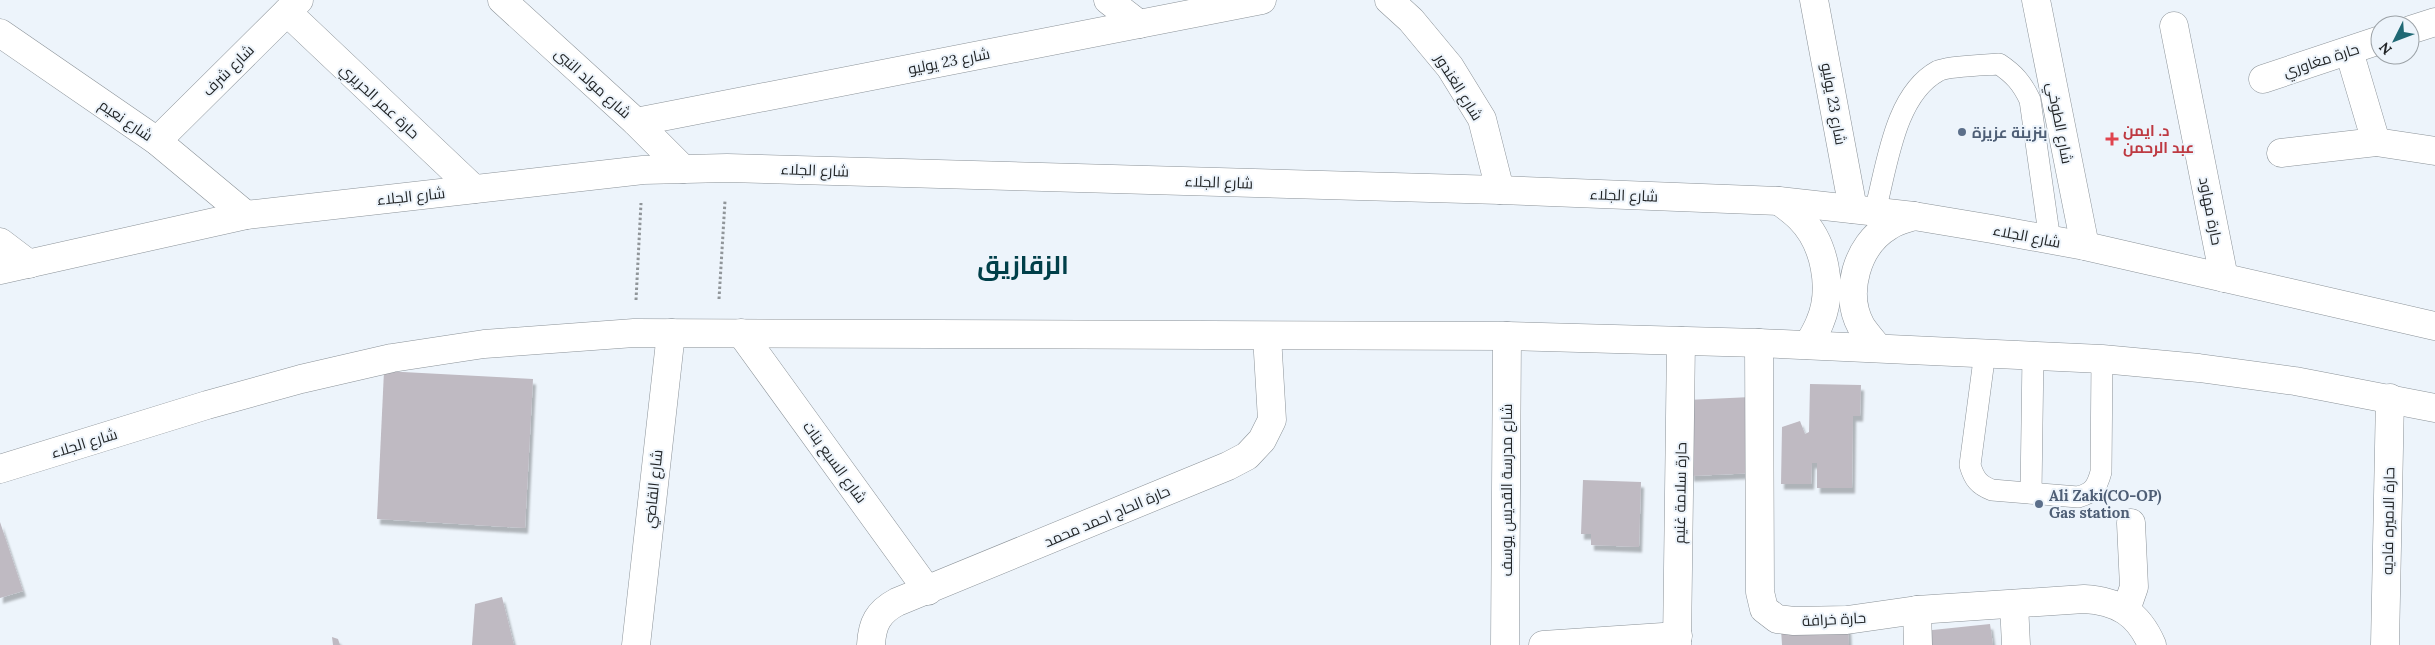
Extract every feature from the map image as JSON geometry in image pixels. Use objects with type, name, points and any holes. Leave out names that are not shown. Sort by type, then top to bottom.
[{"type":"main road","name":"شارع مولد النبى","points":[[502,0],[636,122],[683,169]]},
{"type":"main road","points":[[1108,0],[1139,24]]},
{"type":"main road","name":"شارع 23 يوليو","points":[[636,122],[1262,0]]},
{"type":"main road","name":"شارع الغندور","points":[[1389,0],[1411,20],[1450,67],[1482,119],[1500,190]]},
{"type":"main road","name":"شارع 23 يوليو","points":[[1814,0],[1864,210]]},
{"type":"main road","name":"شارع الطوخي","points":[[2036,0],[2085,246]]},
{"type":"main road","name":"شارع شرف","points":[[157,141],[293,6]]},
{"type":"main road","name":"حارة عمر الحريري","points":[[293,6],[474,189]]},
{"type":"main road","points":[[2420,27],[2435,22]]},
{"type":"main road","name":"حارة مهاود","points":[[2174,26],[2224,278]]},
{"type":"main road","name":"شارع نعيم","points":[[0,33],[157,141],[246,215]]},
{"type":"main road","name":"حارة مغاوري","points":[[2263,79],[2370,43]]},
{"type":"main road","points":[[2349,50],[2376,142]]},
{"type":"main road","points":[[2281,153],[2376,142],[2435,151]]},
{"type":"main road","name":"شارع الجلاء","points":[[0,270],[246,215],[643,170],[726,168],[1500,190],[1779,201],[1914,216],[2085,246],[2435,326]]},
{"type":"main road","points":[[1779,201],[1800,218],[1816,241],[1825,267],[1826,294],[1821,321],[1808,345]]},
{"type":"main road","points":[[1878,348],[1861,325],[1858,316],[1853,298],[1855,270],[1868,245],[1888,226],[1914,216]]},
{"type":"main road","points":[[0,242],[29,264]]},
{"type":"main road","name":"شارع الجلاء","points":[[0,469],[207,405],[301,379],[392,358],[484,344],[634,333],[1507,336],[1985,352],[2102,359],[2237,373],[2390,398],[2435,408]]},
{"type":"main road","name":"شارع القاضي","points":[[636,645],[671,333]]},
{"type":"main road","name":"شارع السبع بنات","points":[[729,333],[928,591]]},
{"type":"main road","name":"حارة الحاج احمد محمد","points":[[871,645],[876,619],[885,608],[1228,466],[1247,456],[1262,440],[1272,420],[1268,336]]},
{"type":"main road","name":"شارع مدرسة القديس يوسف","points":[[1505,645],[1507,336]]},
{"type":"main road","name":"حارة سلامة غنيم","points":[[1678,641],[1682,341]]},
{"type":"main road","name":"حارة خرافة","points":[[1759,343],[1760,592],[1764,608],[1777,619],[1794,621],[1847,620],[1917,610],[2084,599],[2106,601],[2126,610],[2142,625],[2152,645]]},
{"type":"main road","name":"حارة الاميره فاديه","points":[[2385,645],[2390,398]]},
{"type":"main road","points":[[2126,610],[2134,588],[2131,524]]},
{"type":"main road","points":[[2014,604],[2016,645]]},
{"type":"main road","points":[[1917,610],[1918,645]]},
{"type":"main road","points":[[1543,645],[1678,641]]},
{"type":"lane","points":[[1864,210],[1907,102],[1921,84],[1939,70],[1999,64],[2012,73],[2023,85],[2030,100],[2050,241]]},
{"type":"lane","points":[[1985,352],[1970,465],[1973,478],[1982,486],[1992,490],[2078,497],[2091,494],[2098,484],[2101,472],[2102,359]]},
{"type":"lane","points":[[2031,493],[2033,354]]},
{"type":"path","points":[[726,168],[729,333]]},
{"type":"path","points":[[634,333],[643,170]]},
{"type":"building","points":[[384,371],[533,379],[525,528],[377,519]]},
{"type":"building","points":[[1810,384],[1861,385],[1860,416],[1853,416],[1852,488],[1817,488],[1817,463],[1812,463],[1811,484],[1781,484],[1782,427],[1800,421],[1805,434],[1809,432]]},
{"type":"building","points":[[1751,397],[1755,473],[1691,476],[1687,400]]},
{"type":"building","points":[[1583,480],[1641,482],[1639,547],[1591,545],[1591,534],[1581,534]]},
{"type":"building","points":[[0,522],[23,591],[0,598]]},
{"type":"building","points":[[502,597],[514,645],[472,645],[475,604]]},
{"type":"building","points":[[1990,624],[1993,645],[1925,645],[1923,631]]},
{"type":"building","points":[[1848,626],[1849,645],[1782,645],[1781,629]]},
{"type":"building","points":[[332,637],[338,639],[340,645],[333,645]]},
{"type":"place","name":"بنزينة عزيزة","points":[[1962,132]]},
{"type":"place","name":"د. ايمن عبد الرحمن","points":[[2112,139]]},
{"type":"place","name":"Ali Zaki(CO-OP) Gas station","points":[[2039,504]]},
{"type":"district","name":"الزقازيق","points":[[1023,265]]}]
